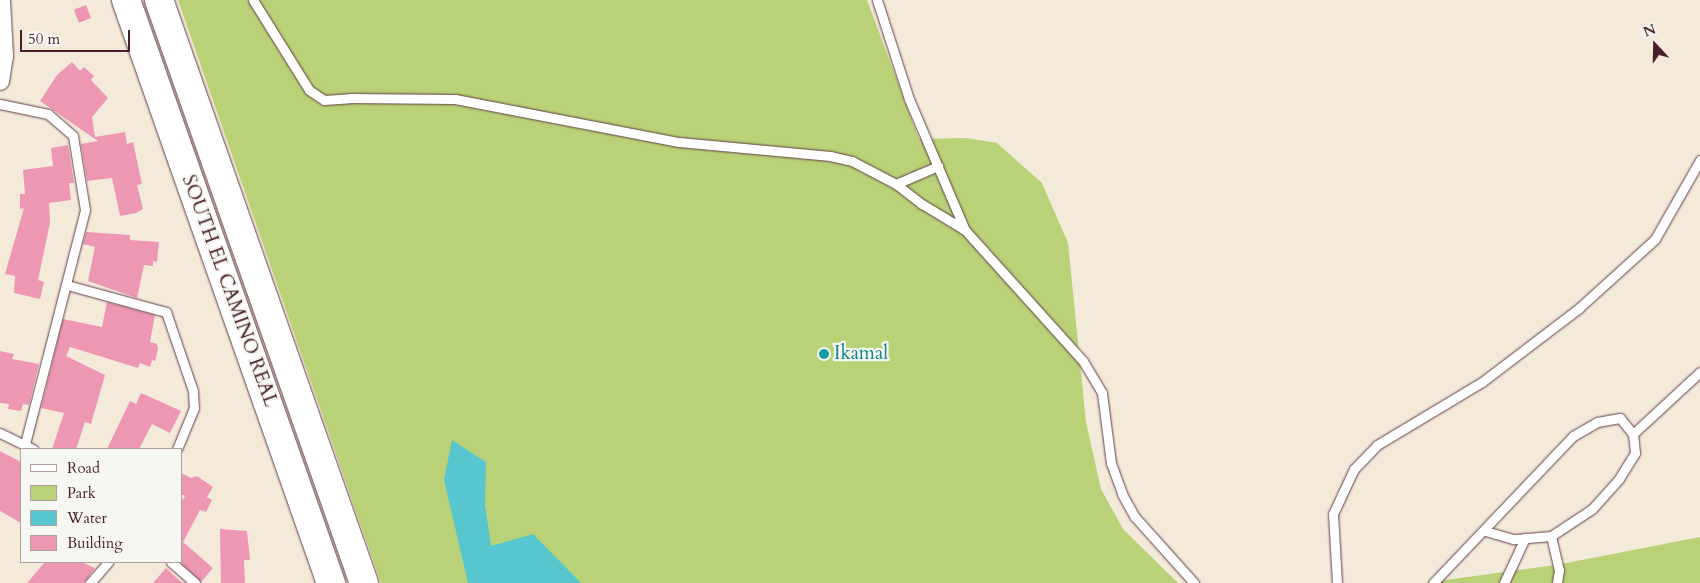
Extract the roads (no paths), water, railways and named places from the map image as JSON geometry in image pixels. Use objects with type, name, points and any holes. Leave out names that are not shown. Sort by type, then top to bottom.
[{"type":"main road","name":"SOUTH EL CAMINO REAL","points":[[126,0],[331,583]]},
{"type":"main road","name":"SOUTH EL CAMINO REAL","points":[[159,0],[364,583]]},
{"type":"street","points":[[0,81],[4,56],[1,0]]},
{"type":"lane","points":[[253,0],[309,90],[324,100],[350,98],[455,99],[679,142],[830,156],[852,161],[896,184],[922,204],[965,230],[1083,362],[1102,393],[1111,463],[1122,494],[1134,517],[1194,583]]},
{"type":"lane","points":[[877,0],[909,99],[965,230]]},
{"type":"lane","points":[[0,104],[48,114],[73,136],[85,210],[25,444]]},
{"type":"lane","points":[[1337,583],[1333,514],[1354,469],[1377,445],[1482,382],[1579,308],[1655,239],[1700,160]]},
{"type":"lane","points":[[896,184],[938,166]]},
{"type":"lane","points":[[67,285],[166,312],[193,391],[194,408],[177,448]]},
{"type":"lane","points":[[1633,434],[1700,372]]},
{"type":"lane","points":[[1433,583],[1485,531],[1573,436],[1597,422],[1620,418],[1633,434],[1636,453],[1619,479],[1592,509],[1551,536],[1513,539],[1485,531]]},
{"type":"lane","points":[[0,433],[31,448]]},
{"type":"lane","points":[[1551,536],[1559,570],[1557,583]]},
{"type":"lane","points":[[1504,583],[1525,538]]},
{"type":"lane","points":[[90,583],[107,563]]},
{"type":"lane","points":[[172,563],[195,583]]},
{"type":"water","points":[[452,440],[486,462],[485,505],[491,546],[533,534],[581,583],[468,583],[444,480]]},
{"type":"place","name":"Ikamal","points":[[824,354]]}]
